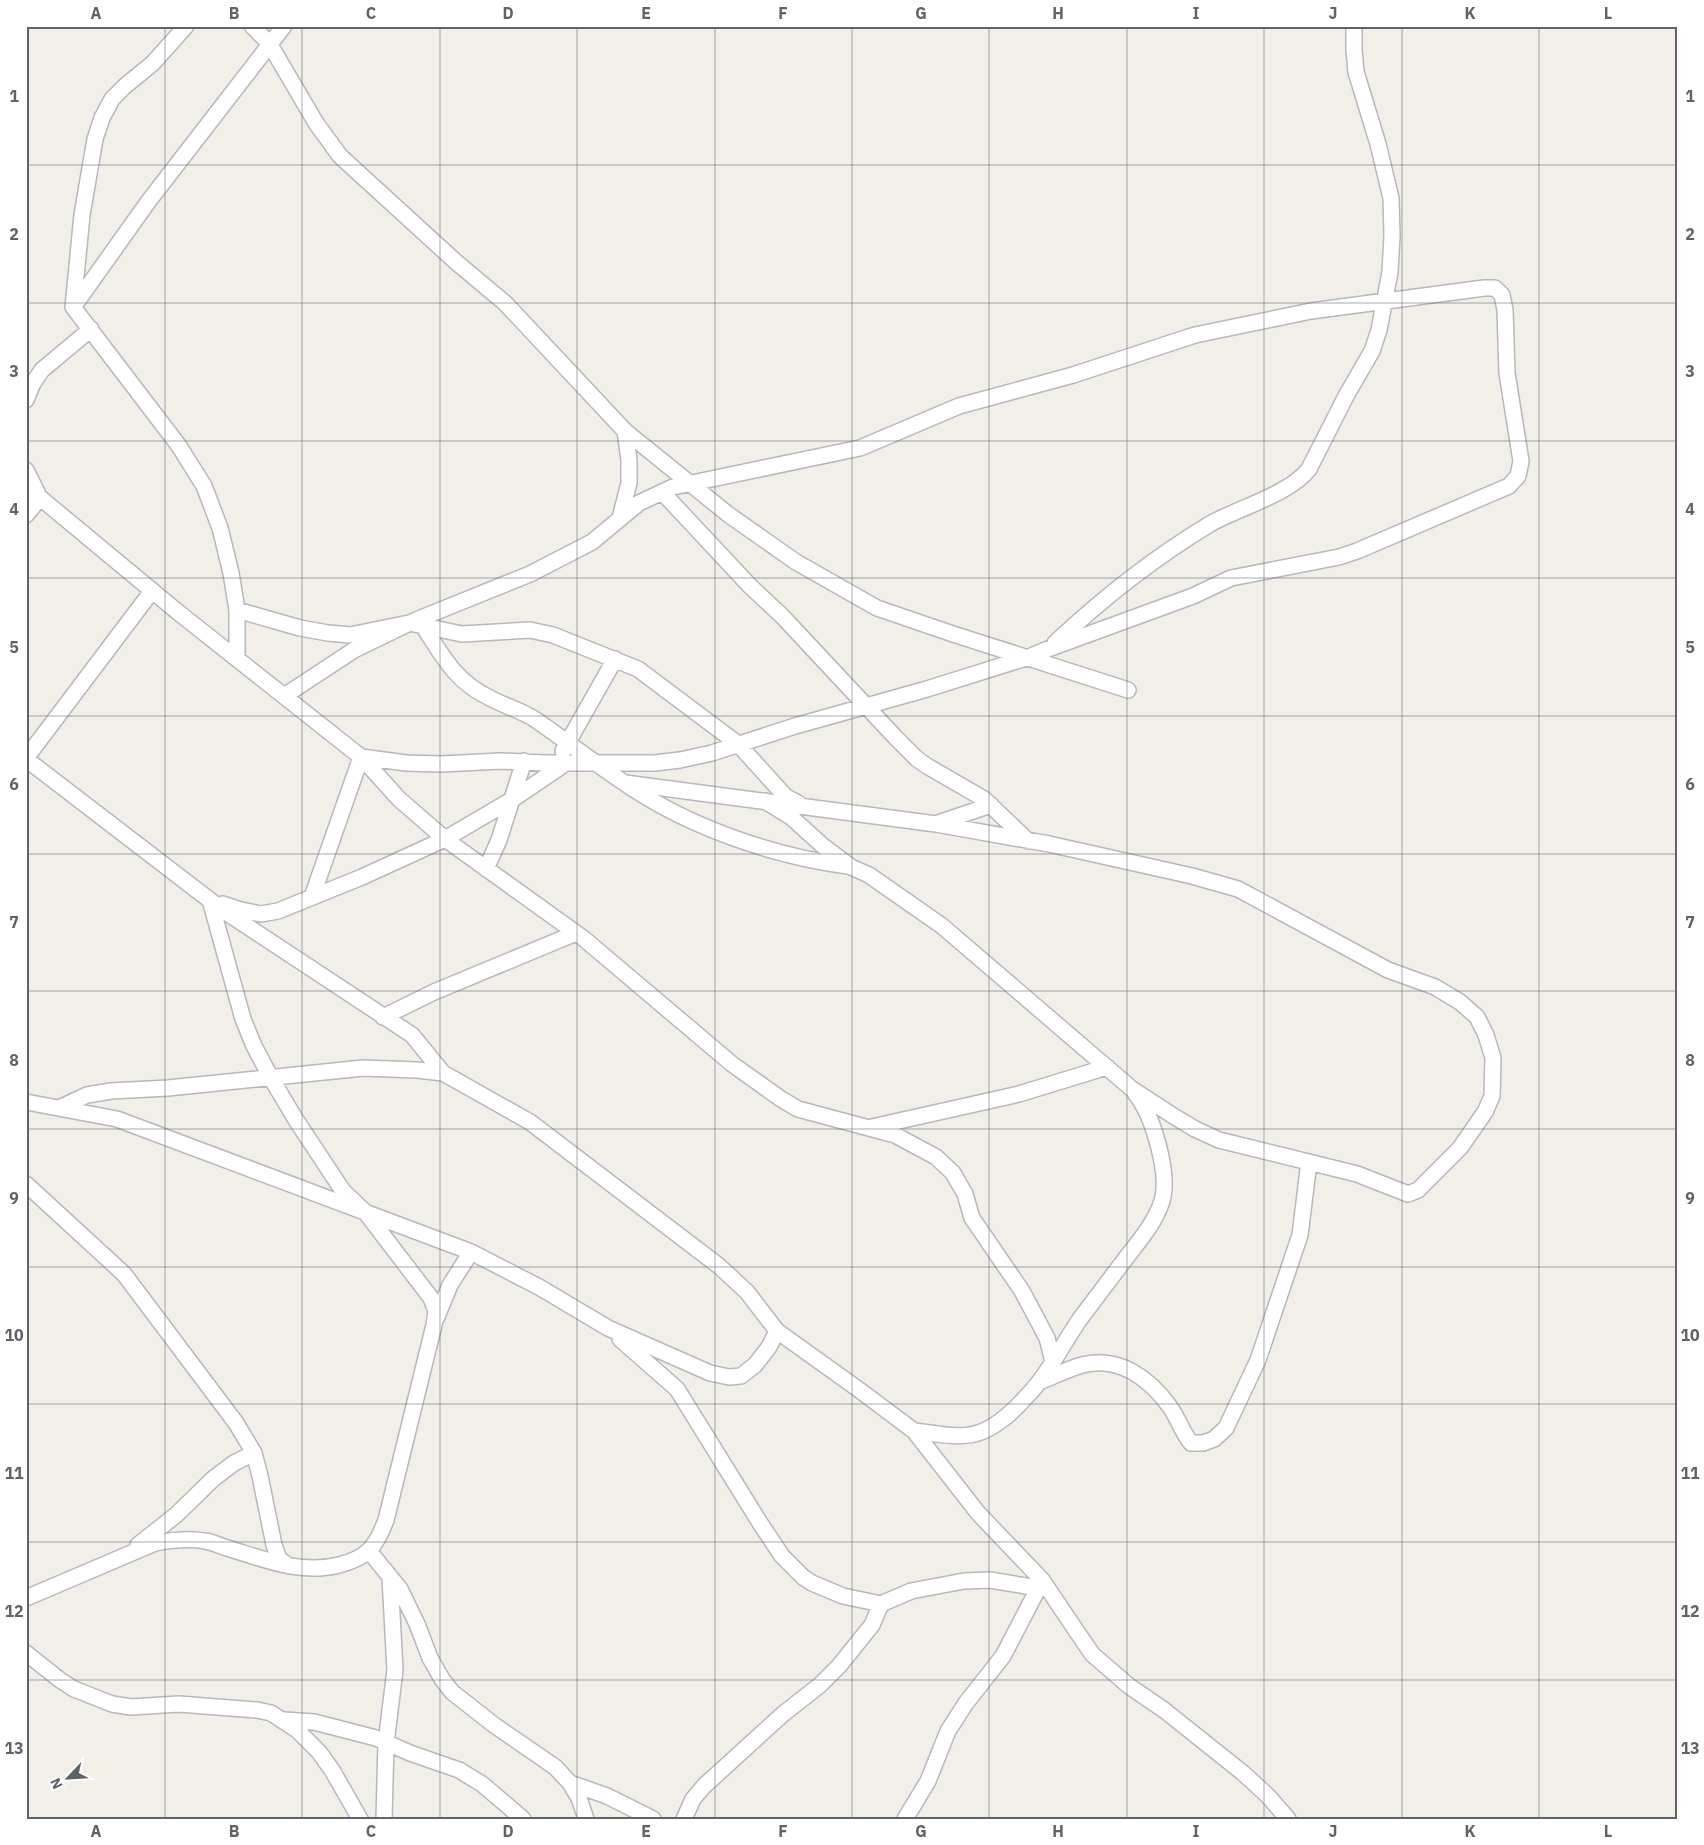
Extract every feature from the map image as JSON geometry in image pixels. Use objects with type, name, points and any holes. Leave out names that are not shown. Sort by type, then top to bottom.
[{"type":"street","points":[[186,26],[154,63],[124,86],[112,99],[102,118],[95,139],[82,216],[73,307],[179,446],[204,486],[220,528],[231,573],[237,610],[237,659]]},
{"type":"street","points":[[252,26],[269,43],[316,123],[340,156],[456,262],[505,303],[625,431],[729,515],[796,562],[877,608],[1128,690]]},
{"type":"street","points":[[73,307],[148,202],[284,26]]},
{"type":"street","points":[[1048,649],[1117,588],[1160,557],[1211,523],[1265,498],[1303,477],[1372,351],[1379,330],[1390,272],[1392,236],[1391,198],[1378,144],[1356,72],[1354,26]]},
{"type":"street","points":[[284,696],[354,650],[530,574],[592,542],[639,503],[662,492],[691,483],[860,448],[959,406],[1073,375],[1195,334],[1311,311],[1484,288],[1495,288],[1502,295],[1505,310],[1507,373],[1521,461],[1518,476],[1509,486],[1357,551],[1339,557],[1231,578],[1193,596],[1029,657],[927,689],[795,726],[712,753],[680,760],[596,763],[524,761],[441,764],[406,763],[361,757]]},
{"type":"street","points":[[26,400],[33,383],[42,370],[91,329]]},
{"type":"street","points":[[26,373],[51,362]]},
{"type":"street","points":[[620,518],[629,484],[629,460],[625,431]]},
{"type":"street","points":[[26,470],[40,498]]},
{"type":"street","points":[[26,486],[152,591],[361,757],[398,799],[444,839],[576,933],[732,1064],[781,1099],[798,1108],[895,1134],[936,1157],[953,1173],[965,1194],[972,1218],[1022,1291],[1047,1338],[1053,1362]]},
{"type":"street","points":[[662,492],[917,759],[984,799],[1028,841]]},
{"type":"street","points":[[26,514],[40,498]]},
{"type":"street","points":[[152,591],[26,759],[210,900],[412,1035],[443,1074]]},
{"type":"street","points":[[237,610],[300,628],[350,635],[416,624],[435,630],[462,634],[540,631],[638,669],[738,744],[786,797],[805,807]]},
{"type":"street","points":[[416,624],[448,666],[471,688],[504,705],[520,710],[625,784],[692,821],[738,839],[806,859],[851,867]]},
{"type":"street","points":[[210,900],[261,914],[278,911],[362,877],[444,839],[513,799],[561,763],[568,743],[615,659]]},
{"type":"street","points":[[312,897],[361,757]]},
{"type":"street","points":[[486,868],[499,840],[524,761]]},
{"type":"street","points":[[625,784],[805,807],[936,824],[1028,841],[1192,876],[1238,889],[1388,970],[1435,987],[1460,1002],[1477,1018],[1486,1035],[1493,1058],[1492,1096],[1485,1112],[1467,1138],[1418,1190],[1408,1194],[1357,1174],[1219,1140],[1195,1129],[1132,1089],[942,926],[869,875],[851,867],[823,846],[791,817],[765,802]]},
{"type":"street","points":[[936,824],[991,805]]},
{"type":"street","points":[[26,1598],[156,1543],[178,1540],[206,1541],[292,1568],[323,1570],[355,1562],[369,1551],[379,1538],[386,1520],[434,1325],[436,1310],[431,1298],[366,1213],[343,1191],[271,1078],[242,1019],[210,900]]},
{"type":"street","points":[[383,1017],[434,992],[576,933]]},
{"type":"street","points":[[868,1128],[938,1114],[1019,1094],[1106,1067]]},
{"type":"street","points":[[59,1108],[87,1095],[363,1068],[417,1070],[443,1074],[530,1122],[688,1241],[747,1292],[777,1331],[914,1431],[978,1513],[1040,1584],[1097,1658],[1129,1686],[1164,1710],[1243,1772],[1288,1819]]},
{"type":"street","points":[[914,1431],[957,1436],[981,1432],[994,1425],[1026,1398],[1040,1382],[1068,1336],[1151,1225],[1162,1200],[1163,1171],[1158,1144],[1150,1119],[1140,1098],[1132,1089]]},
{"type":"street","points":[[26,1102],[118,1119],[471,1252],[539,1288],[608,1328],[710,1373],[729,1377],[741,1376],[754,1365],[769,1347],[777,1331]]},
{"type":"street","points":[[1040,1382],[1083,1364],[1105,1362],[1131,1370],[1155,1387],[1171,1409],[1191,1443],[1203,1443],[1214,1439],[1226,1428],[1258,1360],[1282,1291],[1300,1235],[1309,1162]]},
{"type":"street","points":[[26,1184],[124,1274],[236,1423],[254,1453],[278,1559],[292,1568]]},
{"type":"street","points":[[434,1325],[450,1285],[471,1252]]},
{"type":"street","points":[[608,1328],[676,1389],[782,1556],[802,1577],[812,1583],[843,1596],[881,1604],[911,1591],[964,1581],[990,1580],[1040,1584]]},
{"type":"street","points":[[123,1557],[176,1515],[213,1479],[234,1463],[254,1453]]},
{"type":"street","points":[[369,1551],[400,1589],[408,1602],[430,1658],[442,1680],[452,1692],[494,1725],[555,1767],[570,1783],[579,1798],[586,1819]]},
{"type":"street","points":[[384,1819],[386,1743],[395,1670],[390,1578]]},
{"type":"street","points":[[905,1819],[928,1781],[948,1731],[1003,1656],[1040,1584]]},
{"type":"street","points":[[684,1819],[692,1799],[704,1786],[783,1714],[820,1685],[839,1666],[872,1625],[881,1604]]},
{"type":"street","points":[[26,1653],[74,1689],[112,1704],[131,1707],[179,1704],[257,1710],[270,1713],[297,1730],[319,1752],[332,1770],[360,1819]]},
{"type":"street","points":[[282,1720],[314,1722],[376,1738],[470,1776],[523,1819]]},
{"type":"street","points":[[570,1783],[607,1796],[653,1819]]}]
